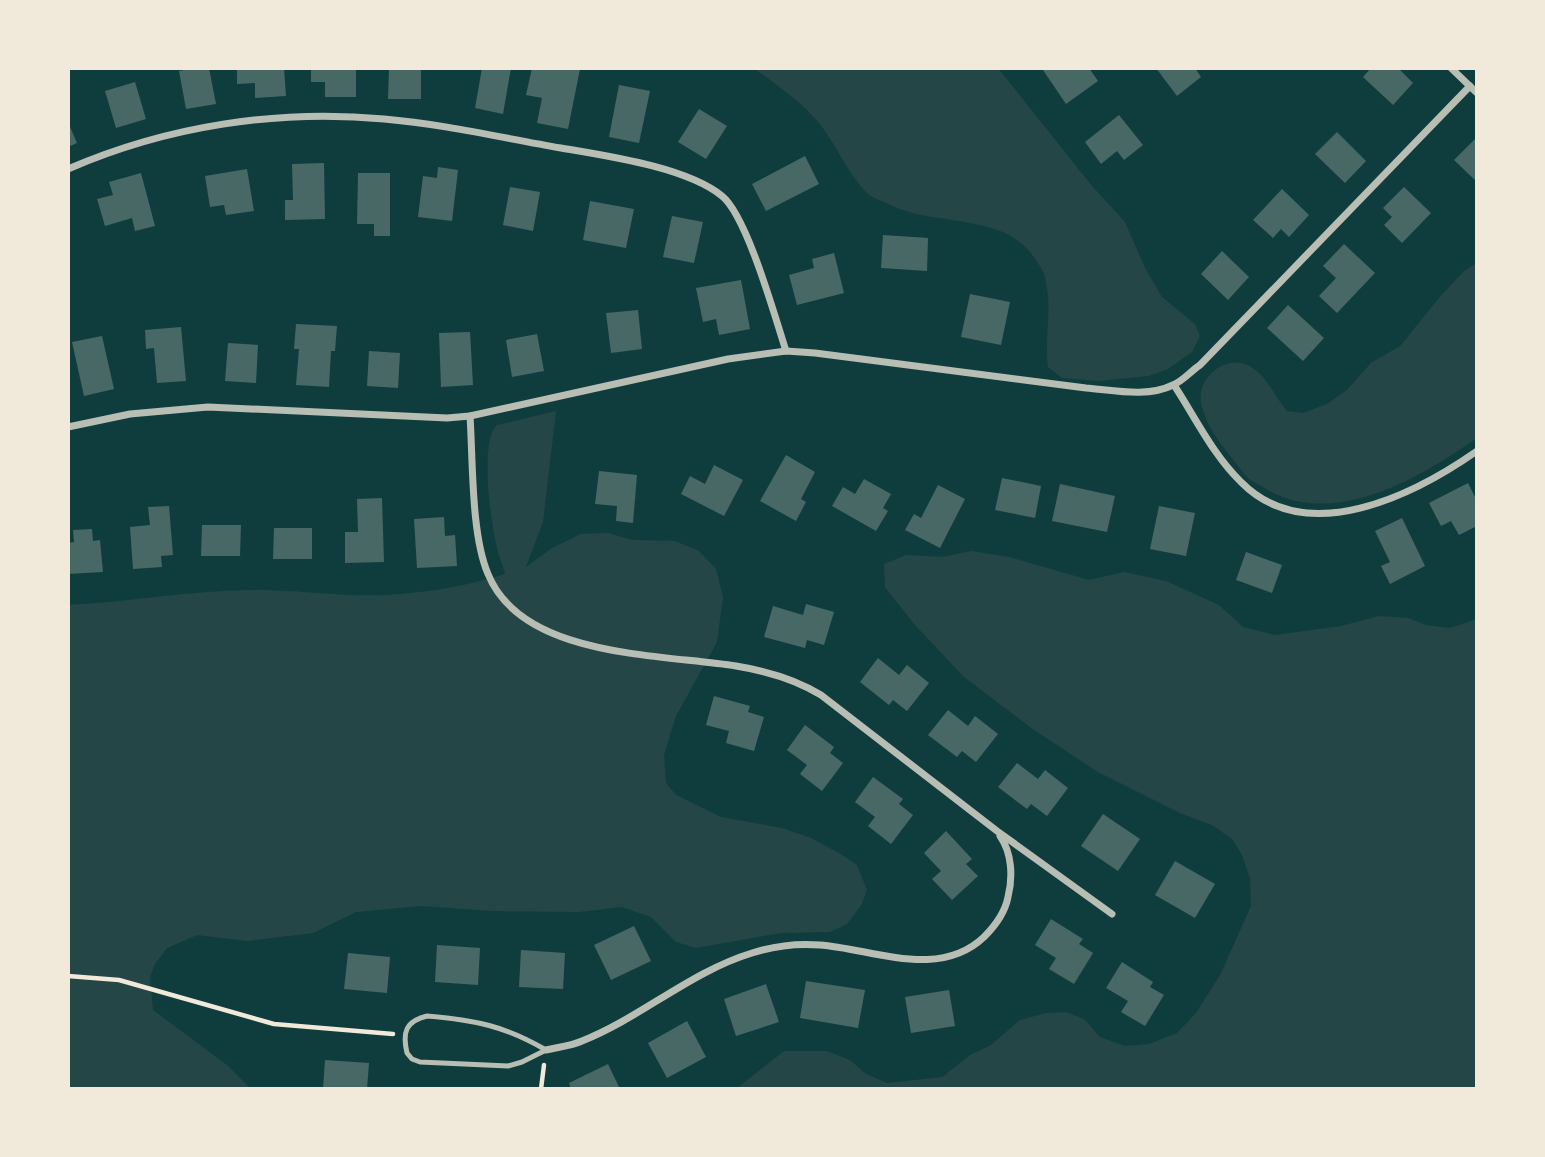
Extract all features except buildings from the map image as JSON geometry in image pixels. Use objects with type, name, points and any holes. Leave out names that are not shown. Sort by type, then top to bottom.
[{"type":"street","points":[[1451,68],[1477,93]]},
{"type":"street","points":[[68,427],[130,414],[208,407],[447,418],[470,416],[729,359],[786,351],[815,352],[1128,392],[1160,389],[1174,385],[1200,365],[1470,86]]},
{"type":"street","points":[[68,169],[163,136],[202,128],[244,121],[341,116],[429,125],[644,163],[703,184],[724,197],[736,212],[786,351]]},
{"type":"street","points":[[1174,385],[1212,446],[1241,482],[1271,503],[1292,510],[1340,512],[1384,502],[1477,451]]},
{"type":"street","points":[[470,416],[481,554],[495,589],[521,615],[540,628],[587,645],[737,666],[786,677],[806,686],[997,831],[1112,914]]},
{"type":"street","points":[[546,1050],[580,1042],[616,1026],[691,979],[728,962],[776,947],[822,945],[913,960],[931,960],[965,950],[991,929],[1007,903],[1011,870],[1005,843],[997,831]]},
{"type":"lane","points":[[427,1016],[461,1019],[505,1028],[546,1050],[508,1066],[432,1063],[412,1059],[405,1048],[407,1027],[417,1018],[427,1016]]},
{"type":"path","points":[[68,976],[119,980],[274,1024],[406,1036]]},
{"type":"shaded area","points":[[754,68],[998,68],[1092,186],[1125,222],[1145,268],[1162,297],[1195,324],[1200,336],[1192,352],[1168,369],[1149,376],[1098,381],[1062,378],[1048,367],[1048,300],[1044,275],[1022,244],[987,227],[904,211],[871,196],[853,177],[812,115]]},
{"type":"shaded area","points":[[1477,263],[1477,438],[1403,482],[1376,494],[1348,501],[1320,504],[1292,500],[1266,489],[1246,476],[1218,440],[1204,414],[1202,389],[1211,374],[1227,364],[1245,364],[1264,378],[1287,411],[1303,413],[1327,404],[1347,390],[1371,363],[1400,346],[1464,271]]},
{"type":"shaded area","points":[[556,411],[543,522],[526,567],[552,548],[581,534],[608,533],[632,540],[675,541],[699,551],[716,569],[723,597],[717,642],[676,716],[664,755],[666,783],[676,795],[721,817],[782,828],[811,838],[839,853],[857,865],[867,890],[862,904],[847,924],[830,932],[781,933],[696,948],[676,942],[651,917],[622,907],[579,912],[492,911],[421,906],[356,912],[313,933],[247,941],[197,935],[167,948],[155,964],[150,977],[153,1010],[227,1065],[251,1089],[68,1089],[68,605],[237,590],[391,595],[449,588],[505,574],[497,548],[488,484],[492,434],[497,425]]},
{"type":"shaded area","points":[[971,551],[1009,557],[1089,580],[1124,572],[1166,581],[1219,605],[1243,627],[1275,635],[1341,626],[1379,616],[1408,618],[1426,625],[1450,628],[1477,619],[1477,1089],[736,1089],[784,1051],[827,1051],[850,1060],[866,1074],[887,1083],[942,1077],[970,1055],[991,1045],[1020,1020],[1046,1013],[1066,1012],[1084,1019],[1100,1037],[1125,1046],[1149,1044],[1177,1033],[1196,1013],[1220,975],[1251,906],[1250,879],[1242,855],[1233,840],[1214,826],[1180,813],[1098,772],[1034,730],[964,677],[915,625],[885,587],[884,564],[906,555],[942,557]]}]
